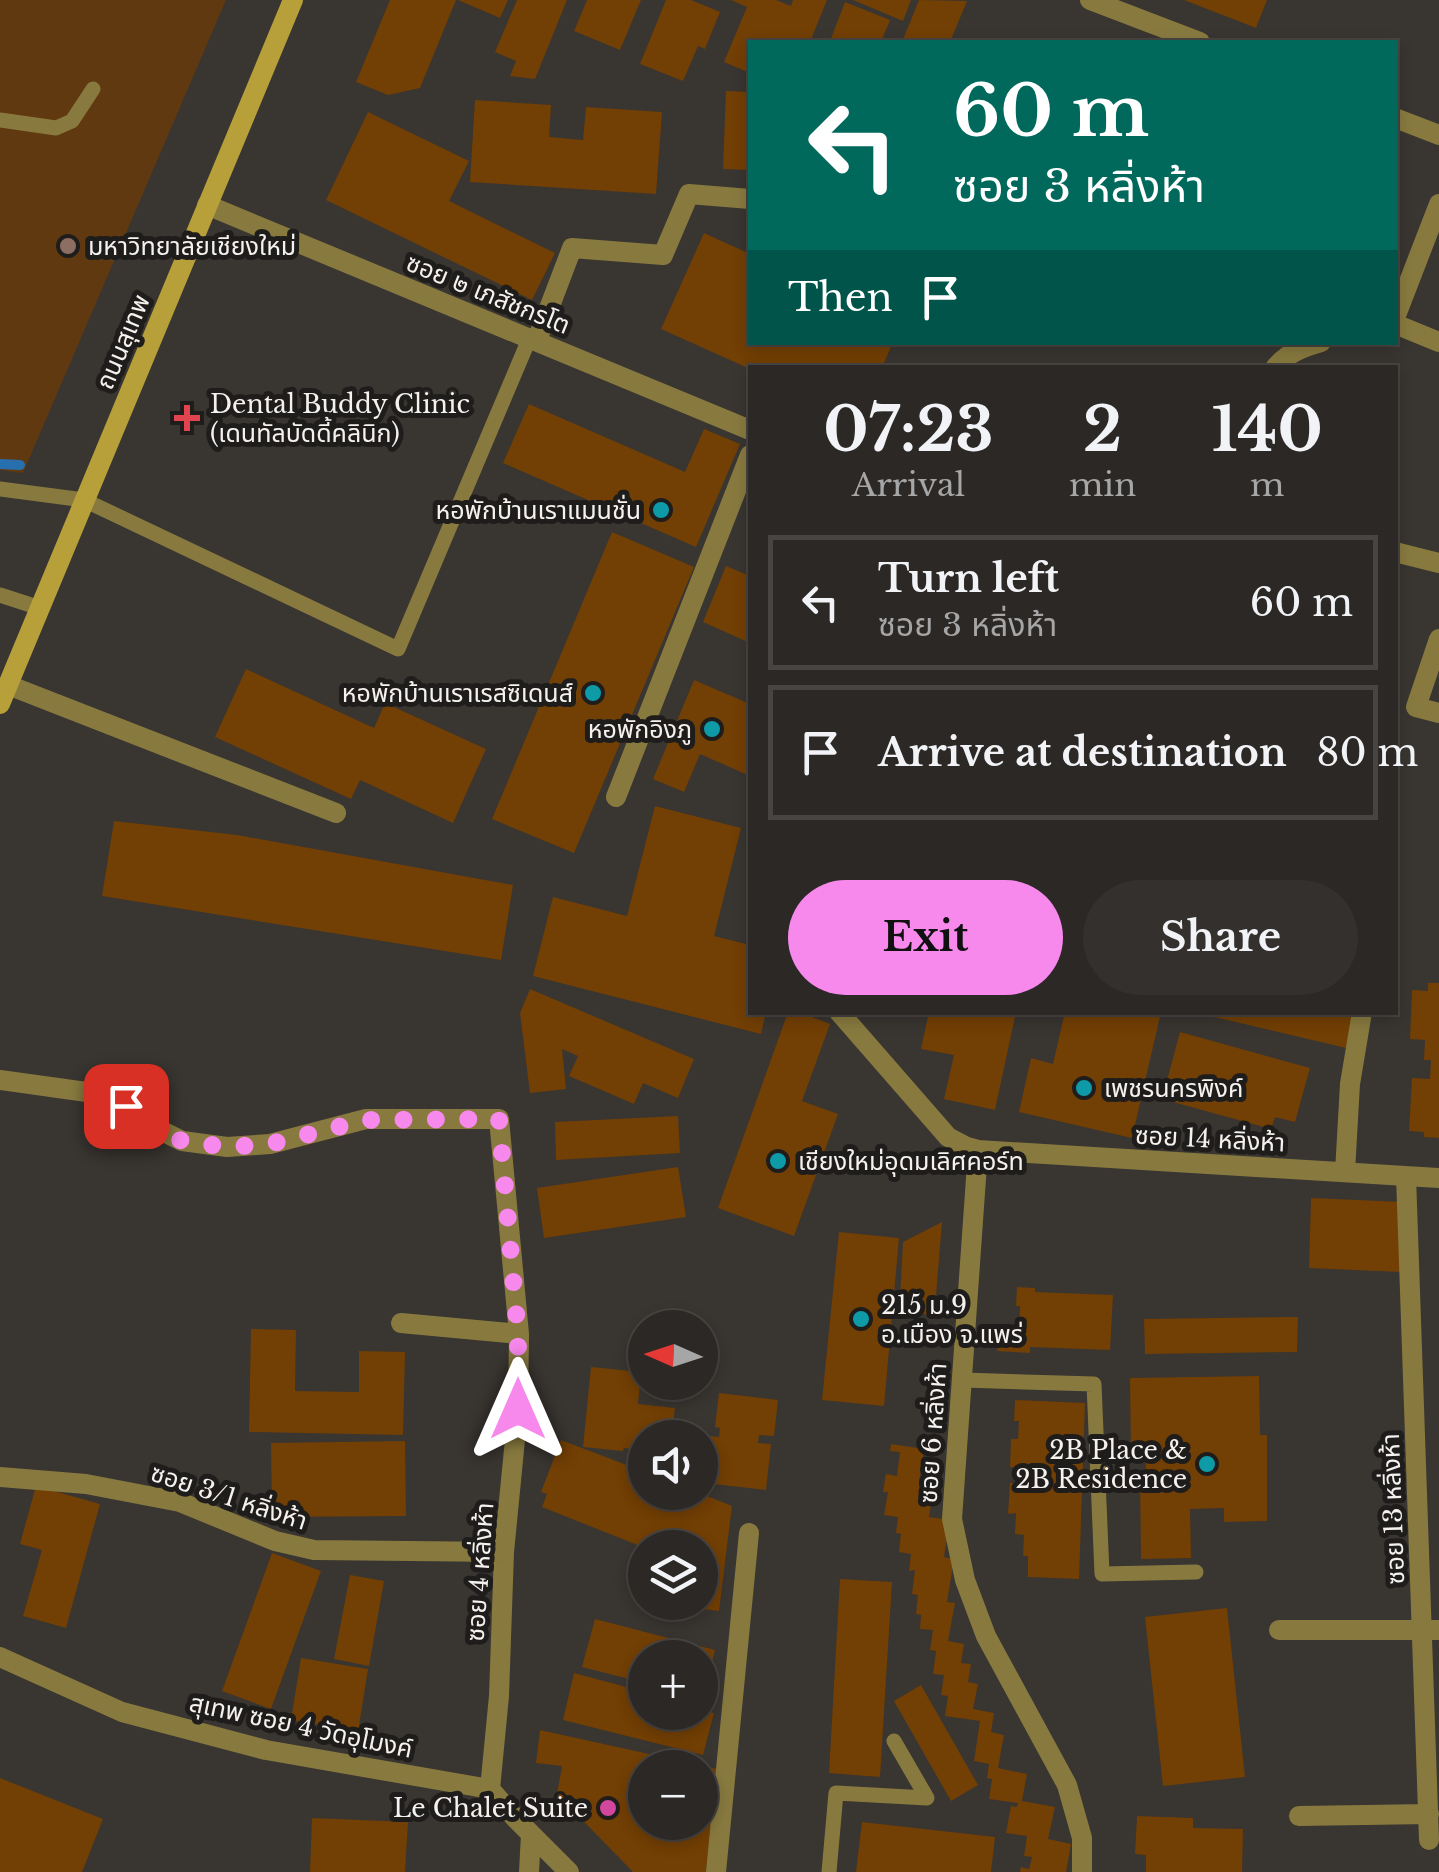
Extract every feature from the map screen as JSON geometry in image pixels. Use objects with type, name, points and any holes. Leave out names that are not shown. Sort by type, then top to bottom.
[{"type":"main road","name":"ถนนสุเทพ","points":[[4,694],[293,0]]},
{"type":"street","points":[[1090,0],[1195,40]]},
{"type":"street","points":[[1398,119],[1439,136]]},
{"type":"street","points":[[533,339],[572,248],[663,255],[690,194],[748,199]]},
{"type":"street","points":[[1398,313],[1439,204]]},
{"type":"street","name":"ซอย ๒ เภสัชกรโต","points":[[207,205],[748,429]]},
{"type":"street","points":[[1398,322],[1439,342]]},
{"type":"street","points":[[1277,365],[1283,358],[1312,345]]},
{"type":"street","points":[[616,797],[748,461]]},
{"type":"street","points":[[1398,553],[1439,563]]},
{"type":"street","points":[[1439,639],[1416,707],[1439,713]]},
{"type":"street","points":[[4,694],[336,813]]},
{"type":"street","points":[[842,1015],[948,1137],[978,1150]]},
{"type":"street","points":[[1345,1172],[1350,1084],[1362,1015]]},
{"type":"street","name":"ซอย 4 หลิ่งห้า","points":[[0,1080],[108,1095],[142,1121],[182,1141],[227,1147],[270,1144],[366,1120],[499,1119],[518,1334],[518,1409],[504,1552],[490,1789]]},
{"type":"street","name":"ซอย 14 หลิ่งห้า","points":[[978,1150],[1439,1178]]},
{"type":"street","name":"ซอย 6 หลิ่งห้า","points":[[978,1150],[952,1519],[966,1580],[986,1636],[1067,1785],[1082,1838],[1082,1872]]},
{"type":"street","name":"ซอย 13 หลิ่งห้า","points":[[1406,1176],[1416,1444],[1430,1630],[1430,1840]]},
{"type":"street","points":[[400,1324],[518,1334]]},
{"type":"street","points":[[1416,1444],[1439,1444]]},
{"type":"street","name":"ซอย 3/1 หลิ่งห้า","points":[[0,1477],[86,1484],[180,1502],[275,1541],[314,1550],[504,1552]]},
{"type":"street","points":[[716,1872],[748,1533]]},
{"type":"street","points":[[1279,1630],[1430,1630]]},
{"type":"street","name":"สุเทพ ซอย 4 วัดอุโมงค์","points":[[0,1656],[122,1712],[266,1750],[490,1789]]},
{"type":"street","points":[[490,1789],[569,1872]]},
{"type":"street","points":[[1299,1816],[1429,1814]]},
{"type":"street","points":[[529,1872],[531,1834]]},
{"type":"lane","points":[[0,120],[56,128],[72,121],[93,89]]},
{"type":"lane","points":[[0,489],[84,500],[398,649],[533,339]]},
{"type":"lane","points":[[0,595],[40,608]]},
{"type":"lane","points":[[962,1380],[1094,1384],[1102,1574],[1196,1572]]},
{"type":"lane","points":[[829,1872],[836,1793],[927,1798],[894,1741]]},
{"type":"shaded area","name":"มหาวิทยาลัยเชียงใหม่","points":[[0,0],[226,0],[23,473],[0,470]]},
{"type":"building","points":[[390,0],[456,0],[420,88],[388,95],[356,82]]},
{"type":"building","points":[[458,0],[508,0],[500,18]]},
{"type":"building","points":[[517,0],[567,0],[535,79],[510,76],[516,61],[495,52]]},
{"type":"building","points":[[587,0],[641,0],[620,50],[574,31]]},
{"type":"building","points":[[666,0],[691,0],[720,12],[705,49],[698,46],[683,81],[640,64]]},
{"type":"building","points":[[731,0],[776,0],[791,6],[793,0],[827,0],[811,40],[748,40],[748,72],[724,62],[747,7]]},
{"type":"building","points":[[853,0],[911,0],[903,21]]},
{"type":"building","points":[[919,0],[967,1],[951,40],[903,40]]},
{"type":"building","points":[[1184,0],[1267,0],[1256,28]]},
{"type":"building","points":[[845,2],[890,20],[882,40],[830,40]]},
{"type":"building","points":[[726,91],[748,92],[748,170],[723,169]]},
{"type":"building","points":[[475,100],[551,105],[549,137],[583,140],[586,107],[662,112],[656,194],[470,182]]},
{"type":"building","points":[[368,112],[469,161],[449,201],[555,253],[532,300],[326,200]]},
{"type":"building","points":[[704,233],[748,253],[748,345],[892,345],[883,365],[748,365],[748,368],[661,329]]},
{"type":"building","name":"หอพักบ้านเราแมนชั่น","points":[[529,404],[685,472],[704,429],[740,444],[696,547],[503,463]]},
{"type":"building","name":"หอพักบ้านเราเรสซิเดนส์","points":[[612,532],[694,567],[574,853],[492,819]]},
{"type":"building","points":[[726,566],[748,575],[748,642],[703,622]]},
{"type":"building","points":[[246,669],[374,728],[385,703],[486,749],[453,823],[360,780],[351,799],[215,737]]},
{"type":"building","name":"หอพักอิงภู","points":[[694,680],[748,703],[748,775],[700,754],[684,792],[653,779]]},
{"type":"building","points":[[655,806],[741,828],[714,936],[748,944],[748,1015],[765,1015],[761,1034],[533,976],[553,897],[627,916]]},
{"type":"building","points":[[114,821],[237,835],[513,885],[501,960],[102,896]]},
{"type":"building","points":[[1428,983],[1439,983],[1439,1138],[1409,1131],[1412,1078],[1430,1079],[1431,1060],[1424,1060],[1425,1040],[1410,1039],[1412,990],[1428,991]]},
{"type":"building","points":[[530,989],[694,1059],[678,1098],[643,1083],[634,1104],[569,1076],[578,1056],[562,1049],[566,1089],[530,1093],[520,1013]]},
{"type":"building","name":"เชียงใหม่อุดมเลิศคอร์ท","points":[[787,1015],[807,1015],[830,1024],[802,1101],[838,1114],[794,1236],[718,1208]]},
{"type":"building","points":[[928,1015],[1015,1015],[995,1110],[944,1099],[954,1055],[921,1049]]},
{"type":"building","name":"เพชรนครพิงค์","points":[[1064,1015],[1160,1015],[1132,1138],[1019,1112],[1031,1058],[1053,1064]]},
{"type":"building","points":[[1206,1015],[1353,1015],[1346,1048]]},
{"type":"building","points":[[1180,1032],[1310,1068],[1295,1122],[1275,1117],[1271,1129],[1162,1099]]},
{"type":"building","points":[[678,1116],[680,1153],[556,1160],[555,1122]]},
{"type":"building","points":[[678,1167],[686,1217],[544,1238],[537,1188]]},
{"type":"building","points":[[1311,1198],[1404,1202],[1401,1272],[1309,1268]]},
{"type":"building","points":[[942,1222],[934,1320],[900,1299],[903,1242]]},
{"type":"building","name":"215 ม.9 อ.เมือง จ.แพร่","points":[[839,1232],[899,1238],[884,1406],[822,1400]]},
{"type":"building","points":[[1017,1287],[1035,1288],[1035,1292],[1113,1295],[1110,1350],[1030,1347],[1030,1353],[997,1351],[999,1326],[1019,1327]]},
{"type":"building","points":[[1298,1317],[1297,1352],[1145,1354],[1144,1319]]},
{"type":"building","points":[[251,1329],[296,1330],[295,1391],[359,1392],[359,1351],[405,1352],[403,1435],[249,1432]]},
{"type":"building","points":[[591,1367],[628,1371],[628,1400],[675,1408],[674,1420],[628,1420],[628,1448],[623,1451],[583,1447]]},
{"type":"building","name":"2B Place & 2B Residence","points":[[1259,1376],[1260,1435],[1267,1435],[1267,1521],[1224,1522],[1224,1508],[1190,1509],[1191,1558],[1141,1559],[1140,1473],[1146,1473],[1146,1454],[1131,1454],[1130,1378]]},
{"type":"building","points":[[719,1393],[778,1400],[774,1436],[759,1435],[758,1443],[771,1444],[766,1490],[718,1485],[720,1428],[716,1420]]},
{"type":"building","name":"2B Place & 2B Residence","points":[[1015,1400],[1085,1403],[1079,1579],[1028,1577],[1024,1535],[1015,1534],[1016,1513],[1008,1514],[1010,1483],[1017,1483],[1017,1468],[1010,1467],[1011,1439],[1018,1439]]},
{"type":"building","points":[[561,1440],[628,1466],[628,1510],[718,1510],[718,1500],[732,1506],[719,1611],[718,1530],[628,1530],[628,1541],[542,1507],[547,1494],[541,1492]]},
{"type":"building","points":[[405,1441],[406,1516],[272,1517],[271,1443]]},
{"type":"building","points":[[891,1444],[924,1449],[919,1483],[934,1485],[929,1517],[950,1520],[944,1557],[954,1559],[947,1602],[955,1603],[948,1641],[964,1644],[961,1663],[971,1664],[968,1682],[978,1684],[973,1709],[994,1713],[991,1732],[1004,1735],[998,1768],[1027,1774],[1022,1801],[1055,1807],[1048,1839],[1071,1844],[1066,1872],[1020,1872],[1021,1867],[1029,1869],[1032,1857],[1024,1856],[1027,1836],[1006,1833],[1011,1806],[1017,1807],[1018,1803],[989,1799],[989,1764],[974,1761],[980,1721],[945,1716],[948,1696],[941,1695],[944,1675],[933,1674],[933,1630],[920,1629],[921,1615],[916,1614],[918,1595],[912,1594],[915,1570],[909,1571],[911,1554],[899,1552],[898,1517],[884,1515],[886,1474],[897,1476],[900,1452],[890,1451]]},
{"type":"building","points":[[36,1486],[100,1504],[66,1628],[23,1616],[42,1550],[20,1544]]},
{"type":"building","points":[[272,1553],[321,1571],[271,1709],[222,1691]]},
{"type":"building","points":[[350,1575],[384,1581],[369,1666],[334,1659]]},
{"type":"building","points":[[840,1579],[892,1582],[880,1777],[829,1773]]},
{"type":"building","points":[[1227,1608],[1245,1777],[1163,1786],[1145,1617]]},
{"type":"building","points":[[595,1619],[676,1640],[628,1640],[628,1679],[582,1667]]},
{"type":"building","points":[[301,1658],[368,1669],[358,1732],[291,1720]]},
{"type":"building","points":[[574,1673],[628,1687],[628,1730],[710,1730],[704,1750],[683,1750],[563,1720]]},
{"type":"building","points":[[921,1685],[978,1785],[951,1801],[894,1701]]},
{"type":"building","name":"Le Chalet Suite","points":[[540,1730],[631,1750],[628,1840],[709,1840],[706,1872],[633,1872],[557,1794],[562,1766],[536,1763]]},
{"type":"building","points":[[0,1778],[103,1819],[82,1872],[0,1872]]},
{"type":"building","points":[[1137,1816],[1193,1818],[1193,1828],[1243,1829],[1242,1872],[1146,1872],[1146,1855],[1135,1854]]},
{"type":"building","points":[[312,1818],[408,1822],[405,1872],[310,1872]]},
{"type":"building","points":[[862,1822],[995,1837],[991,1872],[856,1872]]},
{"type":"waterway","points":[[0,464],[20,465]]},
{"type":"place","name":"มหาวิทยาลัยเชียงใหม่","points":[[68,246]]},
{"type":"place","name":"Dental Buddy Clinic (เดนทัลบัดดี้คลินิก)","points":[[187,418]]},
{"type":"place","name":"หอพักบ้านเราแมนชั่น","points":[[661,510]]},
{"type":"place","name":"หอพักบ้านเราเรสซิเดนส์","points":[[593,693]]},
{"type":"place","name":"หอพักอิงภู","points":[[712,729]]},
{"type":"place","name":"เพชรนครพิงค์","points":[[1084,1088]]},
{"type":"place","name":"เชียงใหม่อุดมเลิศคอร์ท","points":[[778,1161]]},
{"type":"place","name":"215 ม.9 อ.เมือง จ.แพร่","points":[[861,1319]]},
{"type":"place","name":"2B Place & 2B Residence","points":[[1207,1464]]},
{"type":"place","name":"Le Chalet Suite","points":[[608,1808]]},
{"type":"route","points":[[126,1106],[142,1121],[182,1141],[227,1147],[270,1144],[366,1120],[499,1119],[518,1334],[518,1409]]}]
